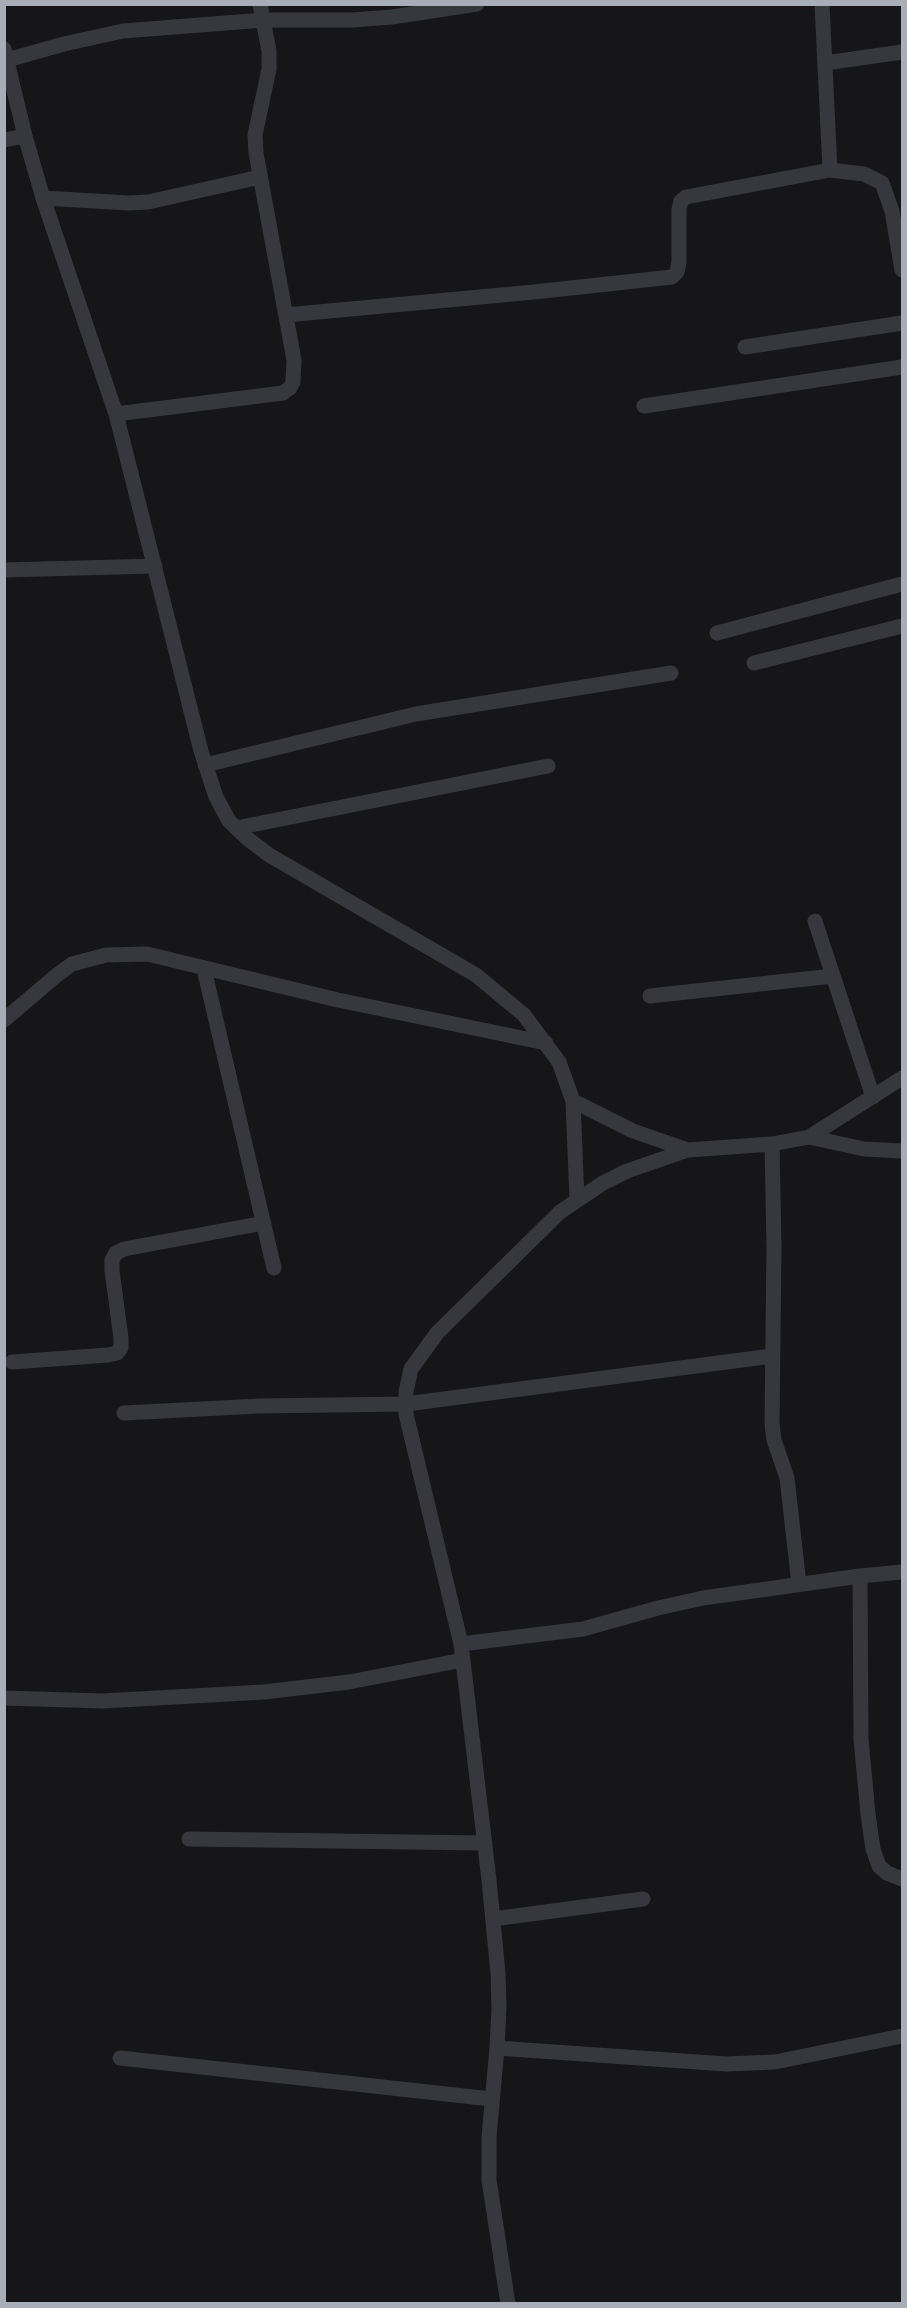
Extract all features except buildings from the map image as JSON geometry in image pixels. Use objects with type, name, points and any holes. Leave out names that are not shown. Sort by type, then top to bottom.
[{"type":"street","points":[[116,414],[283,393],[290,388],[293,382],[294,373],[286,315],[260,177],[255,135],[268,69],[269,51],[260,4]]},
{"type":"street","points":[[822,4],[830,171]]},
{"type":"street","points":[[470,5],[383,18],[264,20],[123,31],[5,55],[25,136],[44,198],[116,414],[205,765],[216,797],[236,828],[269,855],[476,975],[524,1015],[558,1062],[573,1101],[577,1200]]},
{"type":"street","points":[[825,63],[903,52]]},
{"type":"street","points":[[4,140],[25,136]]},
{"type":"street","points":[[286,315],[666,279],[677,272],[679,209],[681,201],[686,197],[830,171],[864,174],[882,183],[892,211],[903,270]]},
{"type":"street","points":[[44,198],[148,202],[260,177]]},
{"type":"street","points":[[745,347],[903,323]]},
{"type":"street","points":[[644,406],[903,367]]},
{"type":"street","points":[[4,570],[155,566]]},
{"type":"street","points":[[717,633],[903,584]]},
{"type":"street","points":[[754,663],[903,626]]},
{"type":"street","points":[[205,765],[416,714],[671,673]]},
{"type":"street","points":[[236,828],[548,766]]},
{"type":"street","points":[[815,921],[873,1097]]},
{"type":"street","points":[[4,1020],[72,964],[116,955],[147,954],[338,1000],[546,1043]]},
{"type":"street","points":[[204,969],[274,1268]]},
{"type":"street","points":[[650,996],[833,976]]},
{"type":"street","points":[[508,2304],[489,2180],[491,2099],[498,2048],[498,1973],[493,1919],[461,1644],[412,1439],[406,1404],[411,1369],[437,1333],[560,1212],[577,1200],[627,1171],[688,1150],[772,1144],[809,1137],[903,1078]]},
{"type":"street","points":[[573,1101],[633,1131],[688,1150]]},
{"type":"street","points":[[809,1137],[864,1149],[903,1151]]},
{"type":"street","points":[[772,1144],[774,1246],[772,1424],[774,1440],[787,1478],[799,1584]]},
{"type":"street","points":[[12,1362],[117,1353],[121,1348],[112,1272],[112,1260],[116,1253],[124,1249],[264,1223]]},
{"type":"street","points":[[124,1413],[259,1406],[406,1404],[772,1356]]},
{"type":"street","points":[[461,1644],[583,1629],[679,1603],[799,1584],[903,1572]]},
{"type":"street","points":[[860,1576],[861,1739],[868,1814],[873,1849],[879,1866],[887,1873],[903,1879]]},
{"type":"street","points":[[4,1698],[103,1701],[264,1692],[349,1682],[463,1660]]},
{"type":"street","points":[[189,1839],[485,1843]]},
{"type":"street","points":[[493,1919],[643,1899]]},
{"type":"street","points":[[498,2048],[726,2064],[775,2062],[903,2036]]},
{"type":"street","points":[[120,2058],[491,2099]]}]
